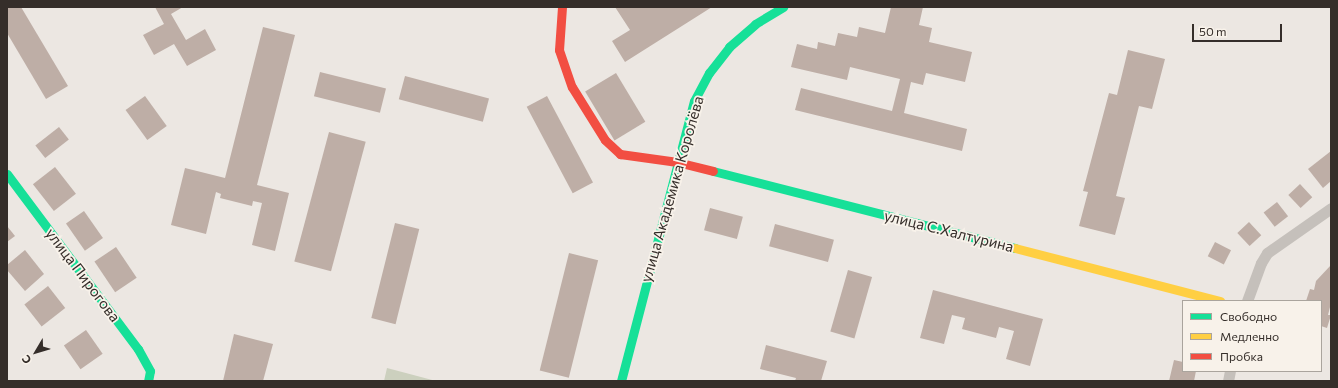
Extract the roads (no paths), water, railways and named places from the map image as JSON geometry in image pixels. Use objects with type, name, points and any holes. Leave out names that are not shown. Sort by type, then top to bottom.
[{"type":"street","name":"улица С.Халтурина","points":[[562,7],[559,50],[572,87],[605,140],[620,154],[677,162],[1216,300]]},
{"type":"street","name":"улица Академика Королёва","points":[[621,381],[694,101],[709,73],[729,47],[755,24],[783,7]]},
{"type":"street","name":"улица Пирогова","points":[[7,174],[138,349],[150,371],[148,381]]},
{"type":"street","points":[[1247,300],[1261,263],[1267,253],[1331,208]]}]
